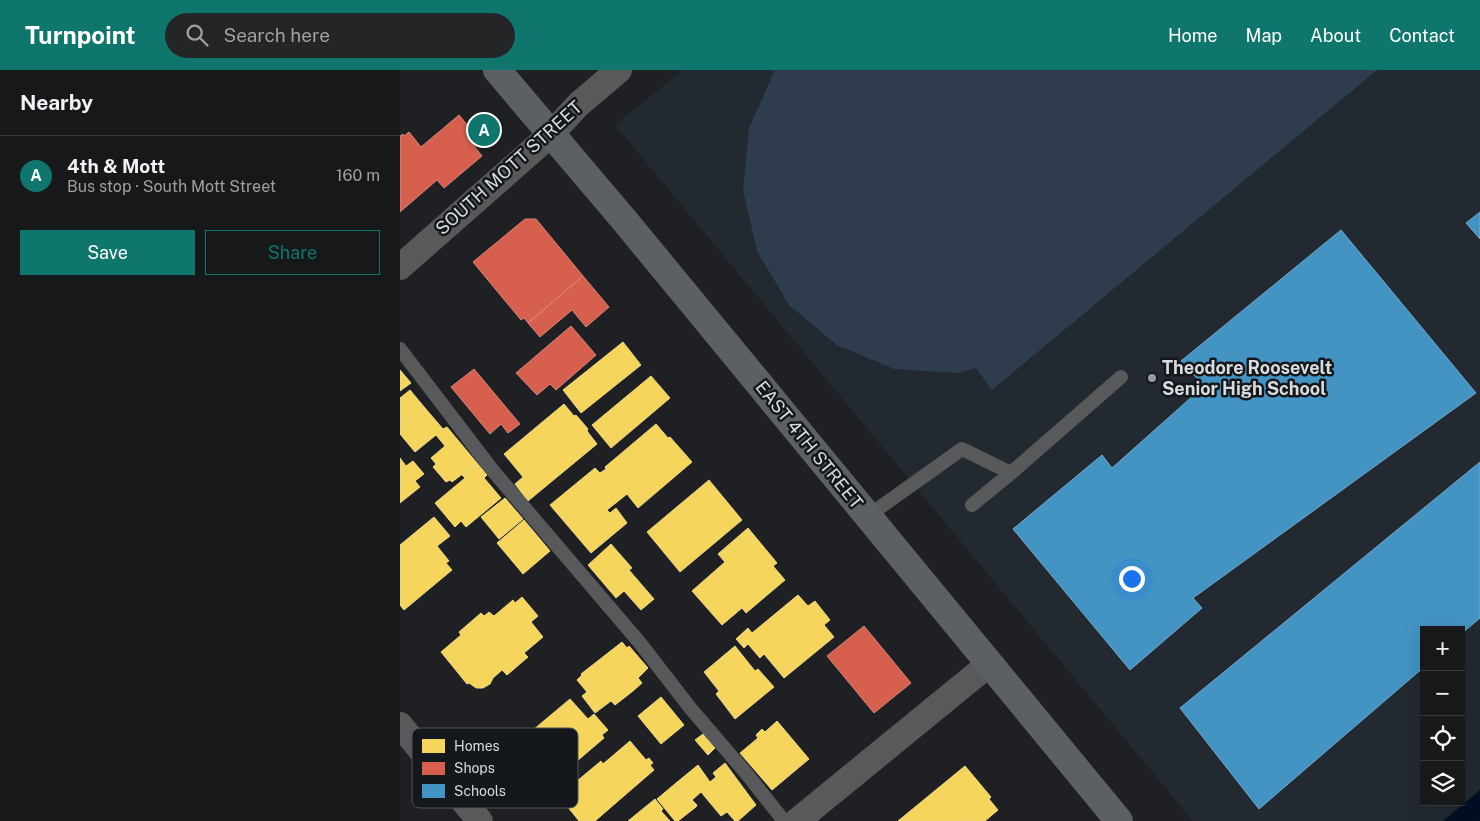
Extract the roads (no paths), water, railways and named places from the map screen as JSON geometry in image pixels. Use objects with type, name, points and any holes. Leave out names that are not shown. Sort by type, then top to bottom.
[{"type":"main road","name":"EAST 4TH STREET","points":[[497,70],[625,221],[1119,821]]},
{"type":"street","name":"SOUTH MOTT STREET","points":[[400,267],[551,134],[579,104],[619,70]]},
{"type":"street","points":[[797,821],[989,664]]},
{"type":"street","points":[[400,725],[412,739]]},
{"type":"street","points":[[469,808],[480,821]]},
{"type":"lane","points":[[400,349],[494,472],[640,643],[690,709],[746,773],[784,821]]},
{"type":"lane","points":[[972,505],[1121,377]]},
{"type":"lane","points":[[868,516],[962,449],[1011,473]]},
{"type":"place","name":"4th & Mott","points":[[484,130]]},
{"type":"place","name":"Theodore Roosevelt Senior High School","points":[[1152,378]]}]
